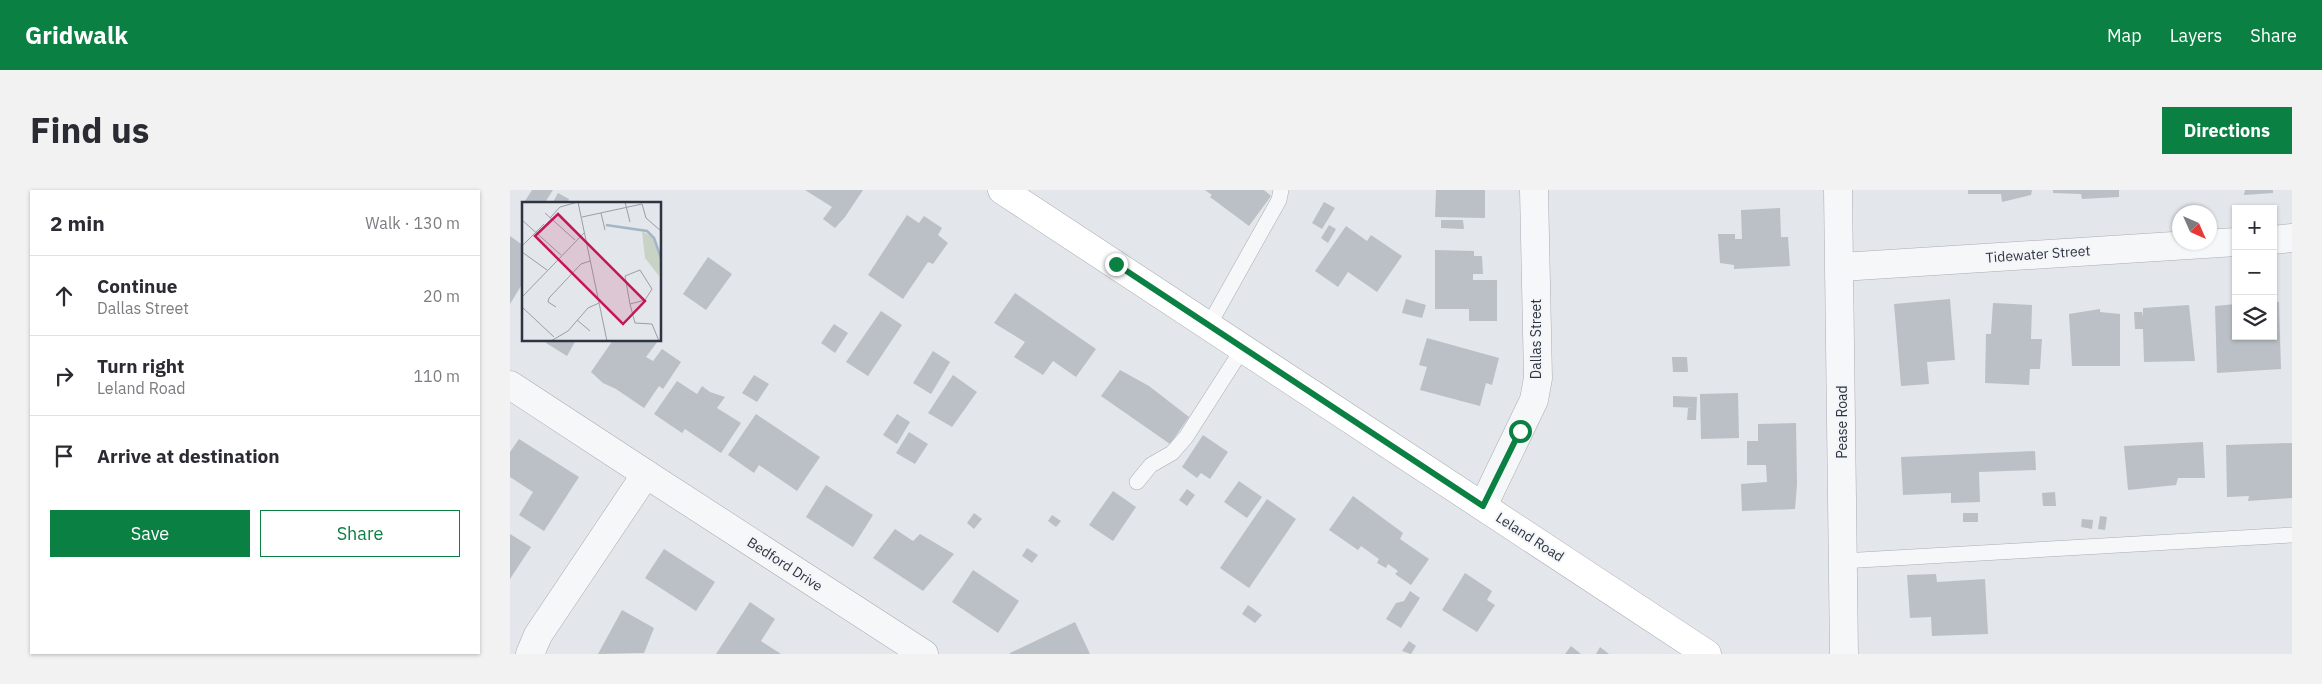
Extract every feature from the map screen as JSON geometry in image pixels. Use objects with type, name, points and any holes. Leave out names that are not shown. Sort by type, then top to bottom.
[{"type":"main road","name":"Leland Road","points":[[1002,190],[1707,654]]},
{"type":"street","name":"Dallas Street","points":[[1483,506],[1534,400],[1538,378],[1534,190]]},
{"type":"street","name":"Pease Road","points":[[1838,190],[1841,267],[1844,654]]},
{"type":"street","points":[[2277,240],[2292,238]]},
{"type":"street","name":"Tidewater Street","points":[[1841,267],[2232,242]]},
{"type":"street","name":"Bedford Drive","points":[[510,386],[924,654]]},
{"type":"street","points":[[530,654],[538,635],[646,474]]},
{"type":"lane","points":[[1208,326],[1279,200],[1281,190]]},
{"type":"lane","points":[[1137,482],[1151,465],[1172,453],[1186,437],[1243,348]]},
{"type":"lane","points":[[1842,561],[2292,535]]},
{"type":"building","points":[[532,190],[553,190],[545,202],[524,202]]},
{"type":"building","points":[[805,190],[863,190],[845,217],[835,228],[823,219],[832,207]]},
{"type":"building","points":[[1205,190],[1264,190],[1271,196],[1249,226],[1210,197],[1212,195]]},
{"type":"building","points":[[1436,190],[1485,190],[1485,218],[1435,217]]},
{"type":"building","points":[[1968,190],[2032,190],[2031,195],[2002,202],[2001,194],[1968,194]]},
{"type":"building","points":[[2053,190],[2119,190],[2119,197],[2082,199],[2081,194],[2053,193]]},
{"type":"building","points":[[2245,190],[2273,190],[2273,193],[2244,195]]},
{"type":"building","points":[[558,193],[569,199],[568,202],[553,202]]},
{"type":"building","points":[[1324,202],[1335,208],[1322,229],[1312,223]]},
{"type":"building","points":[[1780,208],[1781,237],[1788,237],[1790,266],[1734,269],[1734,265],[1720,263],[1718,234],[1735,234],[1735,239],[1742,239],[1741,210]]},
{"type":"building","points":[[907,215],[919,223],[924,216],[942,228],[938,235],[948,243],[933,264],[928,262],[903,299],[868,275]]},
{"type":"building","points":[[1441,220],[1463,220],[1464,229],[1441,228]]},
{"type":"building","points":[[1329,225],[1336,229],[1328,243],[1321,238]]},
{"type":"building","points":[[1346,226],[1367,241],[1371,235],[1402,256],[1377,292],[1348,272],[1338,287],[1315,271]]},
{"type":"building","points":[[510,236],[522,245],[522,284],[510,304]]},
{"type":"building","points":[[1435,250],[1474,251],[1474,256],[1482,256],[1483,274],[1473,274],[1473,280],[1497,280],[1497,321],[1469,321],[1469,309],[1435,309]]},
{"type":"building","points":[[708,257],[732,274],[706,310],[683,294]]},
{"type":"building","points":[[1015,293],[1096,349],[1076,377],[1053,361],[1043,375],[1014,357],[1025,342],[994,323]]},
{"type":"building","points":[[1406,299],[1426,305],[1422,318],[1402,313]]},
{"type":"building","points":[[1950,299],[1955,360],[1927,362],[1929,384],[1901,386],[1894,304]]},
{"type":"building","points":[[2277,302],[2279,302],[2281,369],[2217,373],[2215,306],[2232,304],[2232,340],[2277,340]]},
{"type":"building","points":[[1993,303],[2032,305],[2031,339],[2042,339],[2040,369],[2030,369],[2029,385],[1985,383],[1986,334],[1991,334]]},
{"type":"building","points":[[2189,305],[2195,361],[2144,362],[2143,329],[2135,329],[2134,312],[2142,312],[2143,317],[2143,308]]},
{"type":"building","points":[[2100,309],[2100,312],[2120,314],[2120,366],[2072,366],[2069,314]]},
{"type":"building","points":[[881,311],[902,325],[868,376],[846,362]]},
{"type":"building","points":[[834,324],[848,333],[835,353],[821,343]]},
{"type":"building","points":[[1427,338],[1499,358],[1492,385],[1486,383],[1480,406],[1420,390],[1427,367],[1419,365]]},
{"type":"building","points":[[547,341],[575,341],[567,356],[546,343]]},
{"type":"building","points":[[612,341],[658,341],[646,357],[653,361],[662,349],[681,362],[663,389],[659,386],[644,408],[616,389],[603,383],[591,372]]},
{"type":"building","points":[[933,351],[950,362],[931,394],[913,383]]},
{"type":"building","points":[[1672,357],[1687,357],[1688,372],[1673,372]]},
{"type":"building","points":[[1120,370],[1149,386],[1189,417],[1170,444],[1101,396]]},
{"type":"building","points":[[754,375],[769,384],[757,402],[742,393]]},
{"type":"building","points":[[953,375],[977,392],[952,427],[928,413]]},
{"type":"building","points":[[677,381],[697,394],[702,386],[710,392],[725,397],[717,408],[741,423],[721,453],[685,429],[682,433],[654,414]]},
{"type":"building","points":[[1738,393],[1739,438],[1701,439],[1700,394]]},
{"type":"building","points":[[1673,396],[1697,397],[1696,420],[1687,420],[1688,408],[1694,408],[1673,407]]},
{"type":"building","points":[[756,414],[820,457],[797,491],[759,465],[754,473],[728,455]]},
{"type":"building","points":[[897,414],[910,422],[897,444],[883,435]]},
{"type":"building","points":[[1796,423],[1797,484],[1795,509],[1742,511],[1741,484],[1767,482],[1766,465],[1747,465],[1747,441],[1758,441],[1758,424]]},
{"type":"building","points":[[909,432],[928,444],[915,464],[896,453]]},
{"type":"building","points":[[1203,435],[1228,452],[1210,479],[1201,473],[1197,478],[1182,467]]},
{"type":"building","points":[[519,439],[579,477],[544,531],[519,515],[533,492],[510,477],[510,452]]},
{"type":"building","points":[[2203,442],[2205,478],[2178,478],[2176,485],[2128,490],[2124,446]]},
{"type":"building","points":[[2292,443],[2292,498],[2248,501],[2249,496],[2227,497],[2226,445]]},
{"type":"building","points":[[2035,451],[2036,470],[1979,472],[1980,502],[1951,503],[1951,493],[1903,495],[1901,457]]},
{"type":"building","points":[[1239,481],[1262,497],[1247,518],[1224,502]]},
{"type":"building","points":[[826,485],[873,515],[853,547],[806,517]]},
{"type":"building","points":[[1187,489],[1195,495],[1187,506],[1179,500]]},
{"type":"building","points":[[1113,491],[1136,507],[1113,541],[1089,525]]},
{"type":"building","points":[[2055,492],[2056,506],[2043,506],[2042,493]]},
{"type":"building","points":[[1353,496],[1403,533],[1400,539],[1429,559],[1411,585],[1395,574],[1398,571],[1388,564],[1386,568],[1377,563],[1379,559],[1361,546],[1358,550],[1329,530]]},
{"type":"building","points":[[1267,499],[1296,519],[1249,588],[1220,568]]},
{"type":"building","points":[[974,513],[982,519],[974,529],[967,523]]},
{"type":"building","points":[[1963,513],[1978,513],[1978,522],[1963,522]]},
{"type":"building","points":[[1052,515],[1061,521],[1056,527],[1048,521]]},
{"type":"building","points":[[2100,516],[2107,517],[2105,530],[2098,529]]},
{"type":"building","points":[[2082,519],[2093,520],[2092,529],[2081,527]]},
{"type":"building","points":[[895,529],[913,541],[920,534],[954,554],[923,591],[873,558]]},
{"type":"building","points":[[510,534],[531,547],[510,579]]},
{"type":"building","points":[[1027,548],[1038,555],[1032,563],[1022,556]]},
{"type":"building","points":[[664,549],[715,582],[696,611],[645,578]]},
{"type":"building","points":[[973,570],[1019,601],[998,633],[952,602]]},
{"type":"building","points":[[1465,573],[1492,591],[1487,600],[1495,605],[1477,632],[1442,610]]},
{"type":"building","points":[[1936,574],[1937,582],[1985,579],[1988,634],[1932,636],[1931,617],[1910,618],[1907,575]]},
{"type":"building","points":[[1410,591],[1420,598],[1401,628],[1386,619],[1396,603],[1404,601]]},
{"type":"building","points":[[750,602],[775,619],[761,641],[781,654],[716,654]]},
{"type":"building","points":[[1248,605],[1262,615],[1255,623],[1242,614]]},
{"type":"building","points":[[622,610],[654,628],[644,653],[598,654]]},
{"type":"building","points":[[1075,622],[1090,654],[1010,654],[1010,653]]},
{"type":"building","points":[[1409,641],[1416,646],[1411,654],[1402,651]]},
{"type":"building","points":[[1571,646],[1581,654],[1565,654]]},
{"type":"building","points":[[1600,647],[1609,654],[1596,654]]},
{"type":"route","points":[[1116,264],[1483,506],[1520,431]]}]
